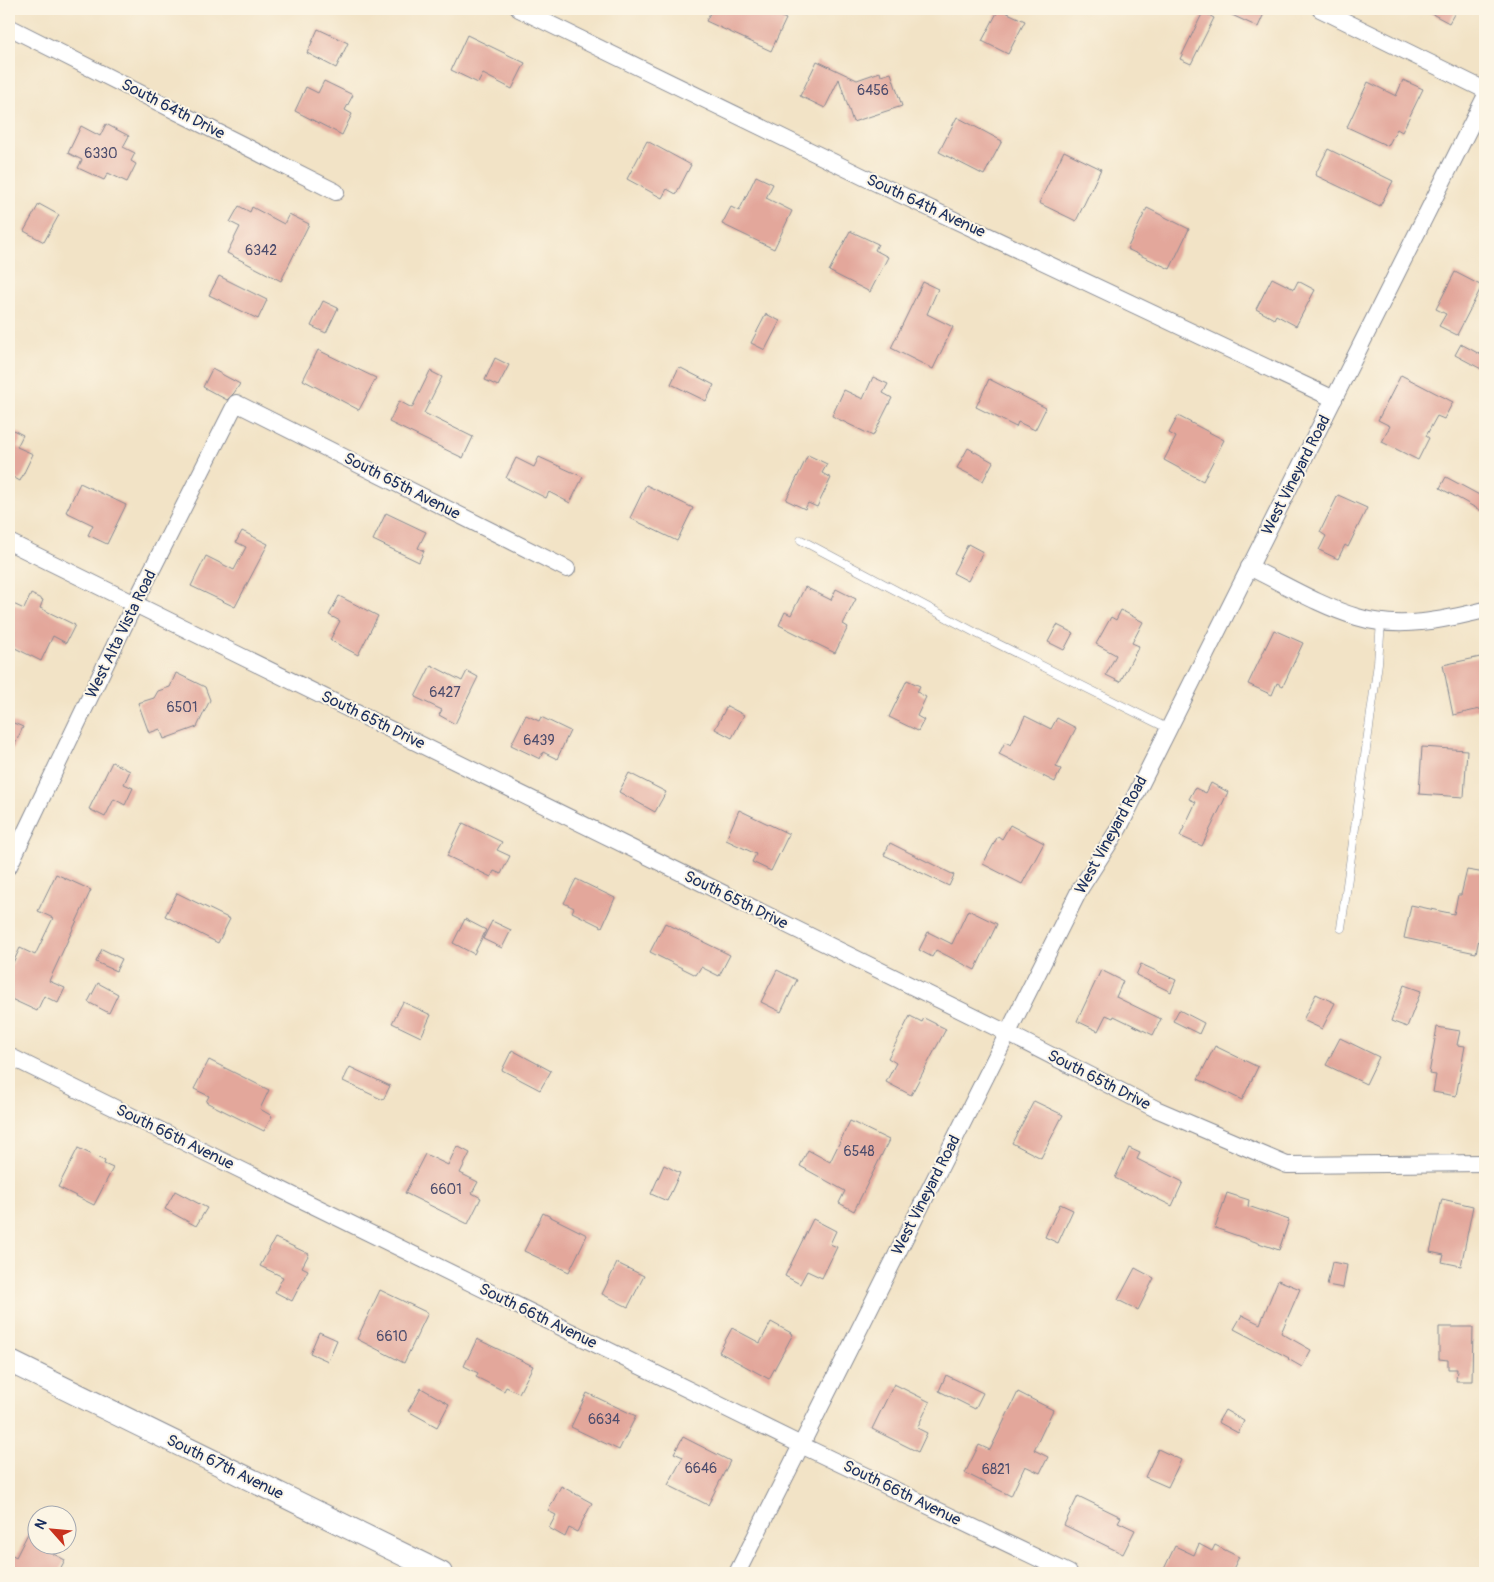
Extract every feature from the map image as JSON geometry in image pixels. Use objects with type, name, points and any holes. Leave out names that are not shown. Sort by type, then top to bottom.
[{"type":"main road","name":"South 67th Avenue","points":[[9,1361],[441,1573]]},
{"type":"street","name":"South 64th Avenue","points":[[519,9],[874,182],[1334,399]]},
{"type":"street","points":[[1320,9],[1485,90]]},
{"type":"street","name":"South 64th Drive","points":[[9,27],[336,192]]},
{"type":"street","name":"West Vineyard Road","points":[[737,1573],[1080,889],[1119,828],[1485,97]]},
{"type":"street","name":"South 65th Avenue","points":[[236,403],[567,569]]},
{"type":"street","name":"West Alta Vista Road","points":[[9,866],[135,604],[236,403]]},
{"type":"street","name":"South 65th Drive","points":[[9,542],[1007,1033],[1156,1109],[1287,1165],[1485,1163]]},
{"type":"street","points":[[1250,567],[1357,618],[1381,622],[1410,623],[1448,619],[1485,610]]},
{"type":"street","name":"South 66th Avenue","points":[[9,1056],[801,1445],[1069,1573]]},
{"type":"lane","points":[[801,540],[978,634],[1169,729]]},
{"type":"lane","points":[[1341,928],[1378,663],[1381,622]]},
{"type":"building","points":[[712,9],[764,9],[786,19],[771,51],[706,21]]},
{"type":"building","points":[[999,9],[1025,21],[1008,54],[982,41]]},
{"type":"building","points":[[1219,9],[1266,9],[1258,27]]},
{"type":"building","points":[[1423,9],[1457,9],[1449,23]]},
{"type":"building","points":[[1203,12],[1214,18],[1191,64],[1180,59]]},
{"type":"building","points":[[318,29],[348,43],[336,68],[307,53]]},
{"type":"building","points":[[467,35],[525,63],[512,89],[483,74],[478,83],[451,70]]},
{"type":"building","points":[[817,61],[857,80],[880,72],[881,76],[891,73],[902,106],[853,122],[839,79],[825,108],[800,96]]},
{"type":"building","points":[[1403,80],[1423,89],[1402,132],[1397,129],[1388,146],[1347,127],[1368,82],[1396,96]]},
{"type":"building","points":[[324,81],[353,95],[345,110],[352,114],[342,135],[295,111],[306,87],[318,93]]},
{"type":"building","points":[[957,117],[1002,141],[984,175],[939,152]]},
{"type":"building","points":[[106,124],[129,136],[123,147],[135,153],[131,161],[136,164],[127,182],[108,173],[104,180],[78,168],[82,160],[68,153],[81,126],[100,136]]},
{"type":"building","points":[[647,141],[691,165],[676,194],[667,189],[662,198],[627,179]]},
{"type":"building","points":[[1328,149],[1393,181],[1380,206],[1315,175]]},
{"type":"building","points":[[1064,151],[1101,169],[1076,221],[1039,203]]},
{"type":"building","points":[[756,176],[773,184],[766,198],[792,211],[774,249],[722,224],[731,207],[739,211]]},
{"type":"building","points":[[39,204],[59,215],[44,242],[24,231]]},
{"type":"building","points":[[239,206],[250,212],[252,207],[284,224],[289,214],[309,224],[281,281],[227,253],[240,227],[230,222]]},
{"type":"building","points":[[1147,208],[1189,229],[1170,269],[1127,249]]},
{"type":"building","points":[[850,231],[878,244],[875,250],[888,257],[870,292],[829,271]]},
{"type":"building","points":[[1455,272],[1482,286],[1457,335],[1439,326],[1446,314],[1436,309]]},
{"type":"building","points":[[219,276],[267,300],[258,319],[209,295]]},
{"type":"building","points":[[1272,278],[1294,289],[1298,281],[1315,290],[1296,326],[1276,315],[1274,319],[1256,309]]},
{"type":"building","points":[[923,282],[938,289],[927,314],[953,327],[933,369],[891,348]]},
{"type":"building","points":[[323,301],[338,308],[326,333],[311,326]]},
{"type":"building","points":[[766,314],[780,321],[765,350],[751,343]]},
{"type":"building","points":[[1461,344],[1485,357],[1485,371],[1455,355]]},
{"type":"building","points":[[318,350],[376,378],[359,410],[303,380]]},
{"type":"building","points":[[495,358],[509,365],[498,386],[485,380]]},
{"type":"building","points":[[679,367],[714,385],[706,401],[671,384]]},
{"type":"building","points":[[212,369],[240,384],[227,400],[203,387]]},
{"type":"building","points":[[430,371],[442,377],[424,413],[473,437],[463,458],[389,422],[399,401],[412,408]]},
{"type":"building","points":[[1401,375],[1453,402],[1444,419],[1437,416],[1426,436],[1429,438],[1418,460],[1382,442],[1390,426],[1378,420]]},
{"type":"building","points":[[873,377],[888,384],[883,393],[892,398],[873,436],[832,416],[844,390],[863,399]]},
{"type":"building","points":[[989,379],[1046,408],[1035,430],[1018,422],[1016,427],[976,407]]},
{"type":"building","points":[[1178,416],[1224,440],[1203,481],[1164,460],[1176,437],[1169,433]]},
{"type":"building","points":[[9,428],[23,435],[17,447],[33,454],[20,481],[9,475]]},
{"type":"building","points":[[968,448],[993,462],[983,481],[957,468]]},
{"type":"building","points":[[808,455],[827,464],[822,473],[831,478],[817,507],[808,503],[805,509],[786,500]]},
{"type":"building","points":[[539,457],[583,477],[570,503],[549,492],[546,498],[506,478],[516,458],[534,467]]},
{"type":"building","points":[[1446,477],[1485,498],[1485,513],[1440,488]]},
{"type":"building","points":[[80,483],[126,505],[107,544],[88,535],[93,525],[66,512]]},
{"type":"building","points":[[646,485],[693,508],[677,541],[630,518]]},
{"type":"building","points":[[1338,495],[1367,508],[1348,547],[1345,545],[1338,559],[1319,550],[1326,536],[1320,532]]},
{"type":"building","points":[[386,513],[426,532],[418,548],[424,551],[419,562],[373,540]]},
{"type":"building","points":[[242,531],[268,544],[235,607],[191,586],[206,556],[234,570],[246,547],[236,542]]},
{"type":"building","points":[[968,544],[983,552],[968,581],[953,573]]},
{"type":"building","points":[[805,587],[831,600],[836,589],[856,599],[843,624],[848,627],[835,653],[779,625],[785,612],[791,615]]},
{"type":"building","points":[[31,594],[43,600],[40,608],[75,625],[66,643],[53,636],[41,661],[9,645],[9,602],[24,609]]},
{"type":"building","points":[[339,596],[378,616],[358,655],[330,640],[340,621],[329,615]]},
{"type":"building","points":[[1121,610],[1143,622],[1132,643],[1139,646],[1120,682],[1106,675],[1116,655],[1096,644],[1111,617],[1116,620]]},
{"type":"building","points":[[1057,625],[1073,633],[1064,650],[1048,642]]},
{"type":"building","points":[[1274,630],[1303,643],[1283,686],[1277,683],[1272,695],[1248,684]]},
{"type":"building","points":[[1485,656],[1485,708],[1453,715],[1443,665]]},
{"type":"building","points":[[431,665],[462,681],[467,671],[478,677],[455,724],[439,715],[442,710],[415,697]]},
{"type":"building","points":[[176,673],[205,687],[210,700],[197,727],[164,739],[160,729],[149,733],[138,703],[154,698],[158,691],[170,687]]},
{"type":"building","points":[[907,680],[920,686],[917,692],[926,697],[917,716],[924,720],[918,731],[889,717]]},
{"type":"building","points":[[727,706],[744,715],[732,738],[715,729]]},
{"type":"building","points":[[526,715],[539,721],[541,717],[570,731],[557,759],[543,752],[540,759],[511,745]]},
{"type":"building","points":[[1025,716],[1051,729],[1057,718],[1076,728],[1056,767],[1061,769],[1055,782],[999,754],[1005,742],[1011,745]]},
{"type":"building","points":[[9,721],[23,727],[9,757]]},
{"type":"building","points":[[1422,747],[1467,750],[1464,797],[1419,794]]},
{"type":"building","points":[[112,762],[130,771],[124,784],[133,788],[125,805],[114,799],[105,817],[89,809]]},
{"type":"building","points":[[629,773],[666,792],[655,812],[619,792]]},
{"type":"building","points":[[1211,783],[1228,792],[1202,846],[1180,836],[1196,802],[1189,799],[1195,788],[1206,793]]},
{"type":"building","points":[[739,810],[789,834],[771,871],[752,862],[756,854],[726,840]]},
{"type":"building","points":[[463,823],[502,842],[497,850],[510,856],[501,874],[494,871],[491,877],[447,856]]},
{"type":"building","points":[[1010,825],[1044,843],[1022,884],[983,864],[998,836],[1002,839]]},
{"type":"building","points":[[890,843],[954,875],[949,886],[884,855]]},
{"type":"building","points":[[1467,870],[1485,873],[1485,911],[1476,953],[1404,938],[1411,905],[1454,914],[1458,895],[1461,895]]},
{"type":"building","points":[[56,874],[91,890],[49,981],[65,988],[58,1003],[44,996],[37,1011],[9,998],[9,971],[20,948],[35,955],[53,918],[38,911]]},
{"type":"building","points":[[576,879],[615,898],[602,927],[572,912],[574,908],[564,903]]},
{"type":"building","points":[[177,893],[230,919],[218,943],[165,916]]},
{"type":"building","points":[[968,910],[997,924],[975,970],[936,950],[932,957],[919,950],[928,932],[952,944]]},
{"type":"building","points":[[465,919],[486,930],[474,954],[453,943]]},
{"type":"building","points":[[492,921],[511,930],[502,948],[483,939]]},
{"type":"building","points":[[665,923],[730,955],[719,976],[701,967],[696,975],[650,952]]},
{"type":"building","points":[[102,949],[122,959],[116,971],[96,962]]},
{"type":"building","points":[[1141,964],[1176,980],[1171,992],[1136,975]]},
{"type":"building","points":[[777,970],[797,980],[781,1012],[761,1002]]},
{"type":"building","points":[[1101,970],[1123,981],[1116,997],[1161,1019],[1153,1035],[1114,1016],[1113,1018],[1106,1015],[1098,1031],[1077,1021]]},
{"type":"building","points":[[98,983],[118,994],[109,1013],[88,1002]]},
{"type":"building","points":[[1404,985],[1421,991],[1407,1027],[1391,1021]]},
{"type":"building","points":[[1316,994],[1335,1003],[1322,1029],[1303,1020]]},
{"type":"building","points":[[403,1002],[431,1015],[421,1037],[392,1023]]},
{"type":"building","points":[[1179,1010],[1204,1023],[1199,1034],[1173,1021]]},
{"type":"building","points":[[910,1016],[922,1022],[924,1018],[946,1029],[911,1095],[886,1082],[896,1063],[888,1058]]},
{"type":"building","points":[[1437,1027],[1460,1031],[1457,1045],[1465,1046],[1456,1096],[1433,1092],[1436,1075],[1429,1074]]},
{"type":"building","points":[[1340,1038],[1379,1057],[1366,1084],[1326,1065]]},
{"type":"building","points":[[1215,1046],[1258,1067],[1242,1100],[1198,1079]]},
{"type":"building","points":[[512,1050],[551,1071],[540,1090],[502,1070]]},
{"type":"building","points":[[209,1060],[269,1090],[260,1109],[272,1116],[264,1131],[206,1102],[209,1096],[194,1089]]},
{"type":"building","points":[[350,1067],[390,1086],[383,1100],[343,1081]]},
{"type":"building","points":[[1034,1101],[1063,1115],[1041,1158],[1012,1143]]},
{"type":"building","points":[[850,1121],[889,1140],[854,1211],[839,1203],[845,1191],[800,1166],[808,1150],[830,1162]]},
{"type":"building","points":[[457,1146],[470,1153],[460,1173],[478,1182],[472,1193],[481,1198],[468,1224],[405,1193],[425,1154],[448,1165]]},
{"type":"building","points":[[78,1148],[105,1161],[104,1164],[113,1168],[94,1205],[58,1187]]},
{"type":"building","points":[[1129,1148],[1140,1153],[1137,1159],[1183,1182],[1172,1206],[1115,1178]]},
{"type":"building","points":[[664,1165],[680,1173],[667,1201],[651,1194]]},
{"type":"building","points":[[175,1191],[207,1208],[196,1226],[165,1209]]},
{"type":"building","points":[[1227,1193],[1249,1200],[1248,1206],[1289,1220],[1279,1250],[1215,1228]]},
{"type":"building","points":[[1442,1199],[1473,1206],[1461,1266],[1442,1262],[1444,1255],[1430,1252]]},
{"type":"building","points":[[1060,1204],[1073,1210],[1058,1243],[1045,1237]]},
{"type":"building","points":[[543,1213],[587,1235],[569,1272],[524,1251]]},
{"type":"building","points":[[813,1219],[836,1231],[830,1244],[837,1247],[822,1278],[807,1271],[800,1284],[785,1276]]},
{"type":"building","points":[[275,1238],[309,1254],[302,1267],[308,1270],[292,1301],[275,1292],[283,1277],[260,1266]]},
{"type":"building","points":[[1332,1262],[1347,1265],[1343,1288],[1327,1285]]},
{"type":"building","points":[[617,1263],[644,1276],[628,1307],[602,1294]]},
{"type":"building","points":[[1135,1268],[1154,1278],[1138,1310],[1118,1300]]},
{"type":"building","points":[[1278,1280],[1300,1289],[1281,1333],[1311,1350],[1302,1367],[1289,1358],[1234,1329],[1242,1315],[1260,1324]]},
{"type":"building","points":[[380,1290],[428,1313],[404,1363],[357,1339]]},
{"type":"building","points":[[771,1322],[793,1334],[769,1379],[719,1352],[732,1328],[760,1343]]},
{"type":"building","points":[[1439,1327],[1473,1327],[1472,1381],[1456,1381],[1457,1369],[1448,1369],[1448,1360],[1439,1359]]},
{"type":"building","points":[[319,1332],[337,1340],[328,1361],[310,1353]]},
{"type":"building","points":[[477,1339],[533,1366],[519,1393],[506,1387],[504,1391],[476,1377],[478,1373],[464,1366]]},
{"type":"building","points":[[946,1375],[983,1393],[975,1409],[939,1391]]},
{"type":"building","points":[[894,1384],[930,1402],[917,1428],[927,1433],[918,1452],[872,1429]]},
{"type":"building","points":[[421,1388],[449,1404],[437,1427],[408,1411]]},
{"type":"building","points":[[1018,1392],[1053,1410],[1034,1450],[1048,1457],[1040,1473],[1025,1466],[1011,1496],[965,1473],[979,1445],[990,1450]]},
{"type":"building","points":[[587,1393],[636,1416],[619,1450],[571,1427]]},
{"type":"building","points":[[1225,1410],[1244,1421],[1238,1433],[1218,1422]]},
{"type":"building","points":[[683,1437],[730,1461],[708,1505],[668,1485],[683,1457],[674,1453]]},
{"type":"building","points":[[1158,1449],[1181,1460],[1168,1487],[1145,1477]]},
{"type":"building","points":[[561,1486],[592,1503],[577,1532],[569,1528],[565,1537],[549,1528],[556,1515],[548,1511]]},
{"type":"building","points":[[1078,1496],[1121,1517],[1118,1522],[1135,1530],[1123,1554],[1064,1525]]},
{"type":"building","points":[[28,1534],[28,1554],[53,1554],[65,1560],[58,1573],[9,1573],[9,1553],[16,1557]]},
{"type":"building","points":[[1199,1544],[1212,1551],[1215,1545],[1239,1557],[1231,1573],[1162,1573],[1175,1546],[1194,1555]]}]
